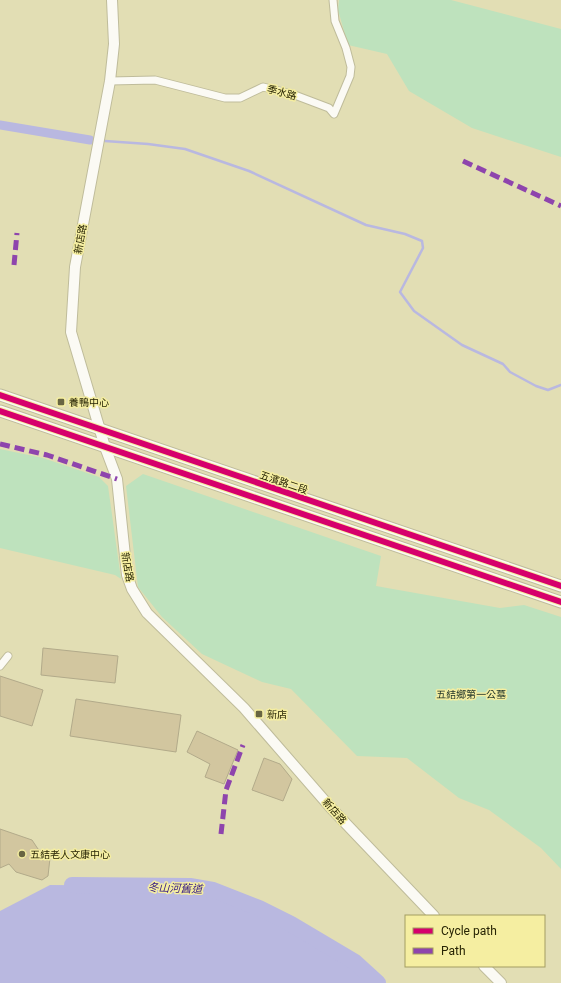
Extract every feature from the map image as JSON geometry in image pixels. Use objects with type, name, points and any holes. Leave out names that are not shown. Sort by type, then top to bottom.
[{"type":"main road","name":"五濱路二段","points":[[0,395],[561,586]]},
{"type":"main road","points":[[0,411],[561,602]]},
{"type":"street","points":[[110,82],[114,44],[112,0]]},
{"type":"street","name":"季水路","points":[[110,82],[155,80],[225,98],[240,98],[263,87],[292,94],[329,108],[334,114],[350,76],[351,67],[346,48],[335,22],[333,0]]},
{"type":"street","name":"新店路","points":[[110,82],[99,133],[75,267],[71,332],[116,479],[127,575],[132,589],[147,613],[244,708],[331,808],[433,915]]},
{"type":"street","points":[[0,666],[8,656]]},
{"type":"street","points":[[485,967],[501,983]]},
{"type":"green space","points":[[339,0],[451,0],[561,29],[561,157],[472,128],[409,91],[387,54],[348,45],[338,10]]},
{"type":"green space","points":[[0,449],[43,458],[99,477],[108,486],[121,579],[115,575],[0,548]]},
{"type":"green space","name":"五結鄉第一公墓","points":[[143,474],[381,556],[376,586],[500,608],[524,605],[561,617],[561,869],[541,848],[489,810],[459,798],[407,758],[357,756],[291,689],[262,682],[202,654],[162,617],[138,587],[126,486]]},
{"type":"water","points":[[50,885],[190,886],[213,890],[259,908],[291,924],[358,964],[378,983],[0,983],[0,911]]},
{"type":"building","points":[[43,648],[118,656],[115,683],[41,675]]},
{"type":"building","points":[[0,676],[43,690],[32,726],[0,716]]},
{"type":"building","points":[[76,699],[181,715],[176,752],[70,736]]},
{"type":"building","points":[[197,731],[238,750],[224,784],[205,777],[210,764],[187,752]]},
{"type":"building","points":[[264,758],[280,764],[292,779],[283,801],[252,790]]},
{"type":"building","name":"五結老人文康中心","points":[[0,829],[32,840],[38,849],[50,858],[48,876],[42,880],[16,872],[9,864],[0,868]]},
{"type":"waterway","points":[[0,125],[90,140]]},
{"type":"waterway","points":[[105,141],[148,144],[185,149],[249,171],[366,225],[405,234],[422,241],[423,248],[400,292],[414,311],[462,345],[503,364],[510,372],[536,386],[548,390],[561,385]]},
{"type":"waterway","name":"冬山河舊道","points":[[72,885],[190,886],[213,890],[259,908],[291,924],[355,962],[378,983]]},
{"type":"marked path","points":[[463,161],[561,206]]},
{"type":"marked path","points":[[14,265],[17,233]]},
{"type":"marked path","points":[[0,444],[47,455],[117,479]]},
{"type":"marked path","points":[[221,834],[226,790],[243,745]]},
{"type":"cycle path","points":[[0,395],[561,586]]},
{"type":"cycle path","points":[[0,411],[561,602]]},
{"type":"place","name":"養鴨中心","points":[[61,402]]},
{"type":"place","name":"新店","points":[[259,714]]},
{"type":"place","name":"五結老人文康中心","points":[[22,854]]}]
